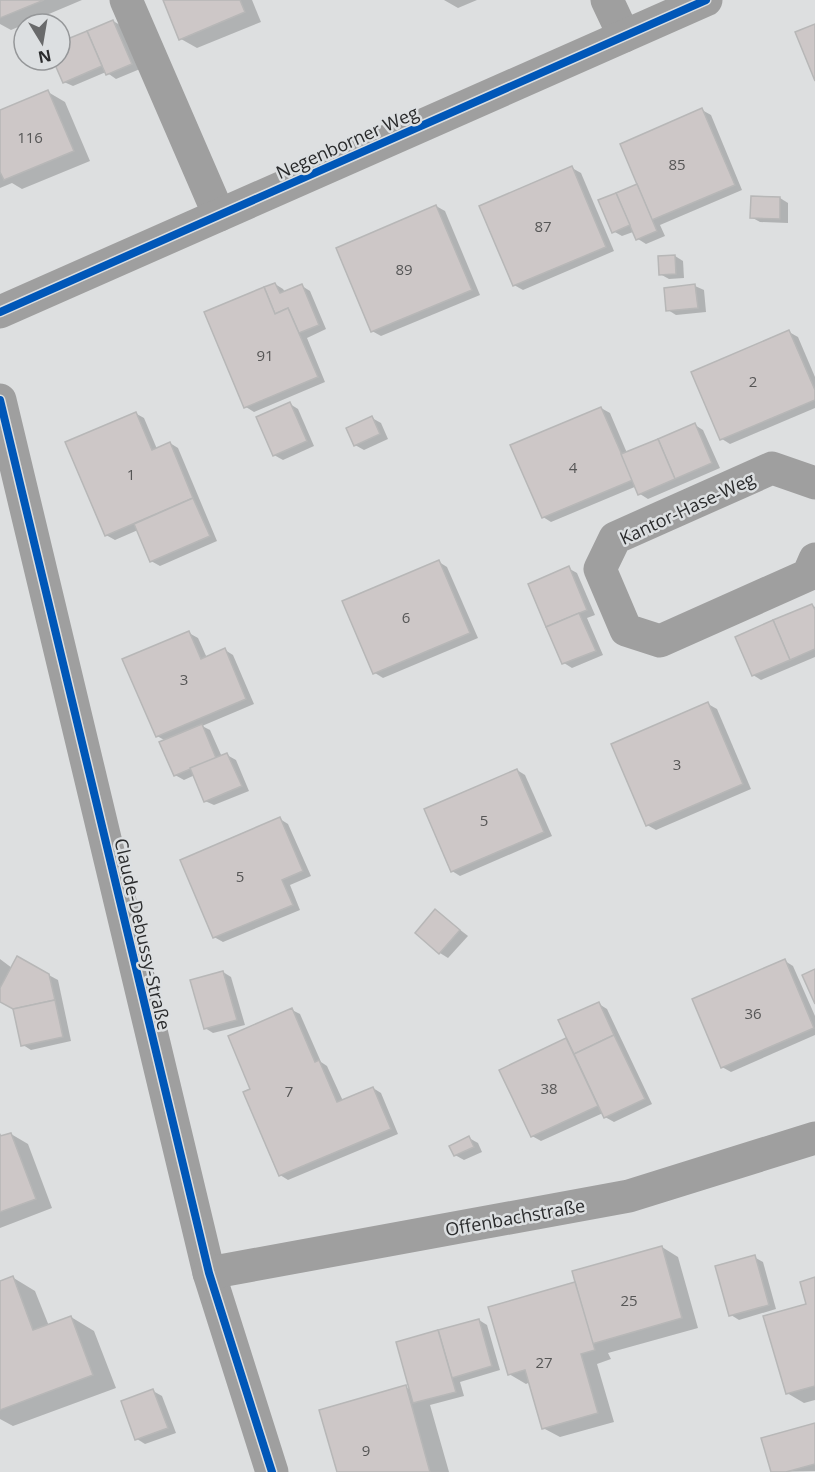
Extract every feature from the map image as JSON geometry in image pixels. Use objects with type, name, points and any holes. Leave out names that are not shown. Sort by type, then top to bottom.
[{"type":"street","points":[[126,0],[219,215]]},
{"type":"street","points":[[607,0],[624,36]]},
{"type":"street","name":"Negenborner Weg","points":[[0,312],[706,0]]},
{"type":"street","name":"Claude-Debussy-Straße","points":[[0,400],[209,1273],[272,1472]]},
{"type":"street","name":"Kantor-Hase-Weg","points":[[815,483],[772,468],[615,538],[600,569],[626,630],[660,640],[808,575],[815,559]]},
{"type":"street","name":"Offenbachstraße","points":[[209,1273],[629,1196],[815,1138]]},
{"type":"building","points":[[0,0],[44,0],[12,12],[0,18]]},
{"type":"building","points":[[163,0],[240,0],[245,12],[179,40]]},
{"type":"building","points":[[113,20],[132,64],[106,75],[87,31]]},
{"type":"building","points":[[815,24],[815,81],[795,32]]},
{"type":"building","points":[[87,31],[102,66],[63,83],[58,72],[72,72],[72,37]]},
{"type":"building","points":[[48,90],[74,151],[4,180],[0,172],[0,110]]},
{"type":"building","points":[[702,108],[735,185],[652,220],[620,144]]},
{"type":"building","points":[[572,166],[606,247],[513,286],[479,206]]},
{"type":"building","points":[[637,184],[657,231],[636,240],[616,193]]},
{"type":"building","points":[[616,193],[630,225],[612,233],[598,200]]},
{"type":"building","points":[[751,196],[780,197],[780,219],[750,218]]},
{"type":"building","points":[[436,205],[472,290],[371,332],[336,248]]},
{"type":"building","points":[[675,255],[676,274],[659,275],[658,256]]},
{"type":"building","points":[[275,283],[280,293],[302,284],[319,325],[299,333],[288,308],[275,314],[264,287]]},
{"type":"building","points":[[695,284],[698,308],[666,311],[664,288]]},
{"type":"building","points":[[264,287],[275,314],[288,308],[318,377],[244,408],[204,312]]},
{"type":"building","points":[[789,330],[815,390],[815,400],[720,440],[691,372]]},
{"type":"building","points":[[290,402],[307,441],[273,456],[256,417]]},
{"type":"building","points":[[601,407],[633,480],[542,518],[510,445]]},
{"type":"building","points":[[136,412],[152,450],[170,442],[193,498],[105,536],[65,442]]},
{"type":"building","points":[[372,416],[380,434],[354,446],[346,428]]},
{"type":"building","points":[[695,423],[712,463],[675,479],[658,439]]},
{"type":"building","points":[[658,439],[675,479],[638,495],[621,454]]},
{"type":"building","points":[[193,498],[210,536],[150,562],[134,524]]},
{"type":"building","points":[[439,560],[470,633],[373,674],[342,601]]},
{"type":"building","points":[[569,566],[587,610],[546,627],[528,584]]},
{"type":"building","points":[[812,604],[815,610],[815,649],[790,660],[773,620]]},
{"type":"building","points":[[579,613],[596,651],[562,664],[546,627]]},
{"type":"building","points":[[773,620],[790,660],[752,676],[735,637]]},
{"type":"building","points":[[189,631],[201,659],[225,648],[246,699],[156,737],[122,659]]},
{"type":"building","points":[[708,702],[743,784],[646,826],[611,744]]},
{"type":"building","points":[[202,724],[216,758],[174,776],[159,742]]},
{"type":"building","points":[[227,753],[242,786],[204,802],[190,768]]},
{"type":"building","points":[[517,769],[544,832],[451,872],[424,809]]},
{"type":"building","points":[[280,817],[303,871],[282,880],[293,905],[213,938],[180,860]]},
{"type":"building","points":[[435,909],[460,930],[439,954],[415,933]]},
{"type":"building","points":[[17,956],[49,974],[55,1000],[13,1009],[0,1002],[0,988]]},
{"type":"building","points":[[785,959],[814,1028],[721,1068],[692,999]]},
{"type":"building","points":[[815,969],[815,1004],[802,975]]},
{"type":"building","points":[[223,971],[237,1020],[204,1029],[190,980]]},
{"type":"building","points":[[55,1000],[63,1037],[21,1046],[13,1009]]},
{"type":"building","points":[[599,1002],[614,1035],[574,1054],[558,1020]]},
{"type":"building","points":[[292,1008],[315,1062],[319,1060],[337,1102],[373,1087],[391,1129],[279,1176],[243,1092],[250,1089],[228,1036]]},
{"type":"building","points":[[614,1035],[645,1099],[604,1118],[574,1054]]},
{"type":"building","points":[[566,1038],[598,1106],[531,1137],[499,1070]]},
{"type":"building","points":[[11,1133],[36,1199],[0,1212],[0,1136]]},
{"type":"building","points":[[469,1136],[474,1147],[454,1156],[449,1146]]},
{"type":"building","points":[[662,1246],[682,1318],[592,1344],[572,1271]]},
{"type":"building","points":[[755,1255],[769,1305],[729,1316],[715,1266]]},
{"type":"building","points":[[13,1276],[33,1330],[71,1316],[93,1375],[0,1410],[0,1281]]},
{"type":"building","points":[[815,1277],[815,1386],[786,1394],[763,1316],[806,1304],[800,1282]]},
{"type":"building","points":[[575,1282],[595,1350],[581,1354],[598,1413],[542,1429],[525,1370],[508,1375],[488,1307]]},
{"type":"building","points":[[479,1319],[492,1366],[452,1378],[438,1330]]},
{"type":"building","points":[[438,1330],[456,1392],[413,1403],[396,1342]]},
{"type":"building","points":[[406,1385],[430,1472],[337,1472],[319,1410]]},
{"type":"building","points":[[153,1389],[168,1428],[135,1440],[121,1401]]},
{"type":"building","points":[[815,1423],[815,1464],[786,1472],[771,1472],[761,1438]]},
{"type":"cycle path","points":[[0,312],[706,0]]},
{"type":"cycle path","points":[[0,400],[209,1273],[272,1472]]}]
